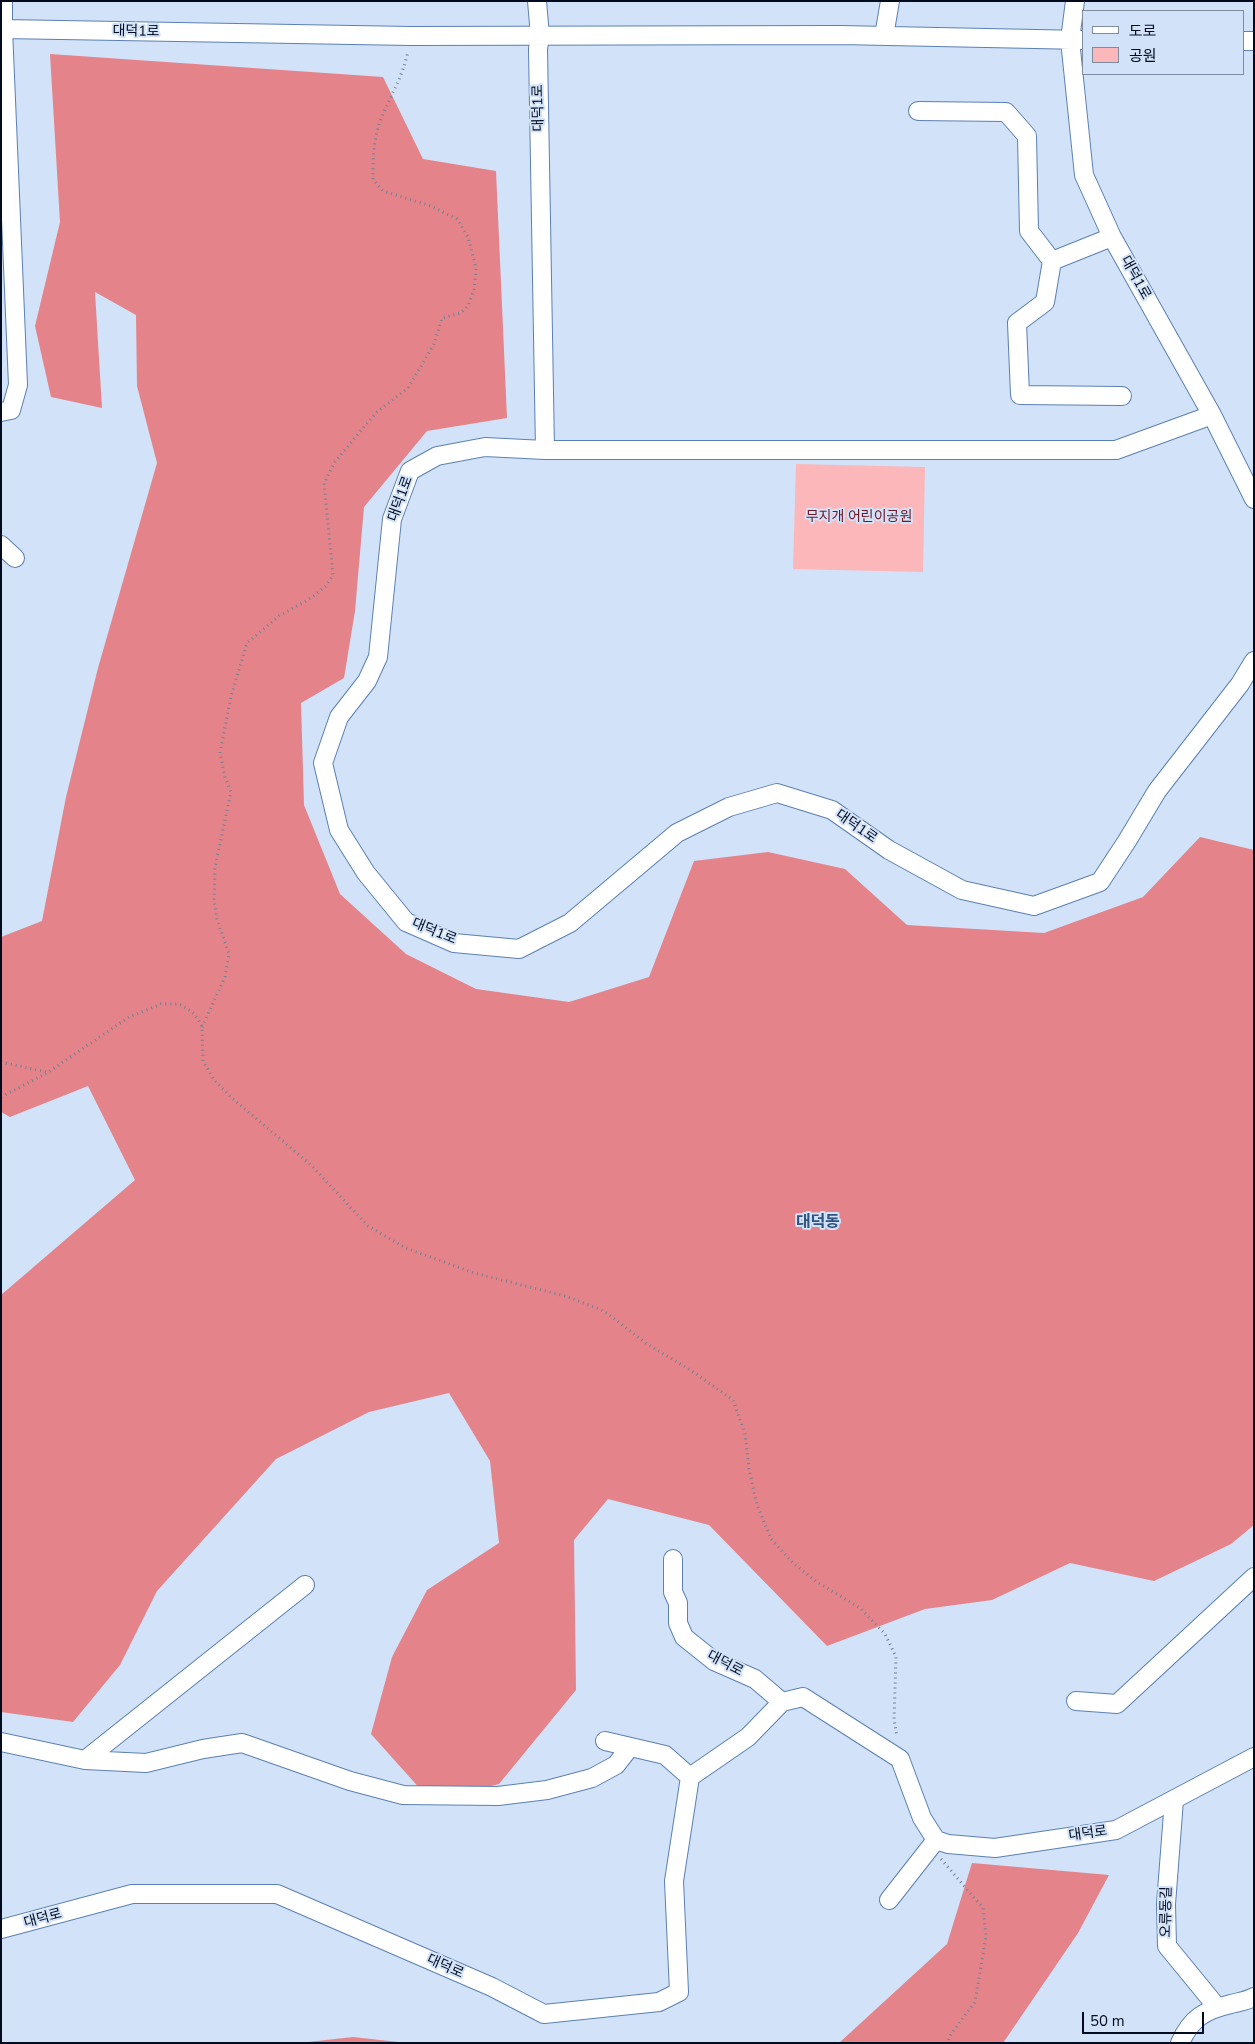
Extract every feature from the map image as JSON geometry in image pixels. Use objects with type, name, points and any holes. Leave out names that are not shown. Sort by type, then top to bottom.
[{"type":"street","points":[[1,412],[11,410],[18,385],[2,29],[3,1]]},
{"type":"street","points":[[537,1],[540,36]]},
{"type":"street","points":[[884,36],[890,1]]},
{"type":"street","name":"대덕1로","points":[[1075,1],[1084,176],[1112,237],[1212,415],[1253,495]]},
{"type":"street","name":"대덕1로","points":[[2,29],[411,36],[884,36],[1077,40]]},
{"type":"street","name":"대덕1로","points":[[540,36],[545,450],[485,446],[436,456],[410,471],[392,518],[378,657],[367,681],[338,717],[323,763],[339,830],[366,873],[406,922],[454,943],[519,949],[570,923],[676,833],[729,807],[777,793],[832,810],[890,850],[962,890],[1034,906],[1100,882],[1127,842],[1157,791],[1240,684],[1254,661]]},
{"type":"street","points":[[918,110],[1006,112],[1027,136],[1029,231],[1052,261],[1045,302],[1017,323],[1020,396],[1122,396]]},
{"type":"street","points":[[1052,261],[1112,237]]},
{"type":"street","points":[[545,450],[1116,450],[1212,415]]},
{"type":"street","points":[[1,545],[15,558]]},
{"type":"street","name":"대덕로","points":[[673,1559],[673,1592],[678,1603],[678,1623],[684,1637],[714,1661],[755,1679],[782,1702]]},
{"type":"street","points":[[1076,1700],[1117,1704],[1254,1577]]},
{"type":"street","points":[[85,1760],[305,1585]]},
{"type":"street","points":[[604,1741],[665,1755],[690,1777],[748,1737],[782,1702],[803,1697],[900,1759],[933,1843],[889,1900]]},
{"type":"street","points":[[1,1742],[85,1760],[146,1763],[203,1749],[242,1744],[350,1781],[403,1795],[498,1796],[547,1790],[592,1778],[616,1766],[630,1747]]},
{"type":"street","name":"대덕로","points":[[933,1843],[995,1848],[1116,1830],[1254,1757]]},
{"type":"street","name":"대덕로","points":[[1,1930],[132,1894],[277,1894],[492,1987],[544,2014],[659,2002],[679,1992],[674,1881],[690,1777]]},
{"type":"street","name":"오류동길","points":[[1174,1800],[1166,1904],[1167,1946],[1217,2007]]},
{"type":"street","points":[[1180,2043],[1186,2030],[1198,2016],[1217,2007],[1254,1997]]},
{"type":"path","points":[[202,1027],[225,977],[229,954],[217,919],[214,900],[215,867],[230,792],[220,753],[231,696],[247,643],[279,616],[311,598],[326,586],[333,575],[324,483],[336,462],[377,412],[408,388],[434,344],[442,318],[461,313],[468,306],[474,290],[476,268],[468,237],[458,219],[431,206],[383,191],[374,180],[374,144],[380,120],[405,67],[411,36]]},
{"type":"path","points":[[1,1097],[47,1073],[129,1017],[161,1004],[180,1004],[198,1019],[202,1027],[203,1062],[214,1080],[233,1100],[311,1165],[368,1226],[406,1248],[474,1273],[565,1296],[604,1311],[647,1344],[692,1370],[734,1400],[745,1434],[749,1469],[758,1505],[772,1540],[793,1563],[817,1582],[860,1608],[885,1634],[896,1657],[894,1719],[900,1759]]},
{"type":"path","points":[[1,1062],[47,1073]]},
{"type":"path","points":[[933,1843],[950,1871],[983,1908],[986,1936],[975,2002],[951,2034],[947,2043]]},
{"type":"green space","name":"무지개 어린이공원","points":[[796,464],[925,467],[923,572],[793,569]]},
{"type":"shaded area","points":[[50,54],[383,77],[423,159],[496,171],[507,418],[427,431],[364,507],[355,611],[344,678],[301,703],[304,805],[340,894],[406,954],[476,989],[569,1002],[649,977],[694,861],[768,852],[845,869],[907,925],[1044,933],[1143,897],[1200,837],[1254,850],[1254,1525],[1231,1544],[1154,1581],[1070,1563],[992,1600],[925,1609],[827,1646],[709,1525],[608,1499],[574,1540],[576,1690],[499,1784],[431,1801],[371,1734],[392,1657],[427,1590],[499,1543],[490,1461],[449,1393],[369,1412],[276,1459],[157,1591],[120,1665],[73,1722],[1,1712],[1,1295],[135,1180],[88,1086],[10,1117],[1,1112],[1,937],[42,921],[66,797],[98,668],[157,463],[137,386],[136,315],[95,292],[102,408],[51,397],[35,326],[60,222]]},
{"type":"shaded area","points":[[972,1863],[1109,1875],[1078,1933],[1003,2043],[839,2043],[947,1944]]},
{"type":"shaded area","points":[[353,2037],[407,2043],[299,2043]]},
{"type":"district","name":"대덕동","points":[[818,1223]]}]
